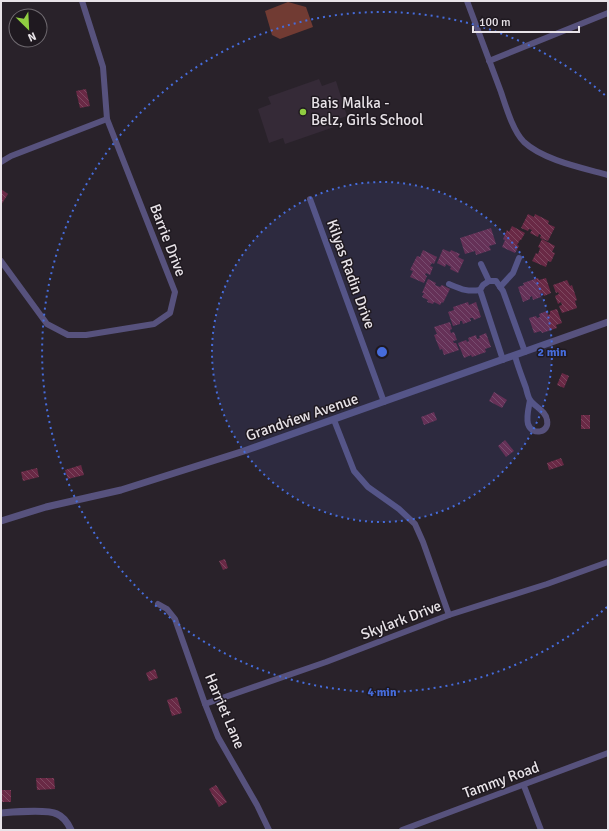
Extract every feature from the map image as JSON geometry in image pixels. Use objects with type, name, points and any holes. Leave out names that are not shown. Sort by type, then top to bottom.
[{"type":"street","name":"Barrie Drive","points":[[1,261],[47,324],[68,335],[86,335],[154,324],[170,313],[175,292],[107,119],[103,67],[82,1]]},
{"type":"street","points":[[467,1],[516,131],[524,142],[544,155],[577,167],[608,175]]},
{"type":"street","points":[[489,61],[608,13]]},
{"type":"street","points":[[1,162],[11,156],[107,119]]},
{"type":"street","name":"Kilyas Radin Drive","points":[[310,199],[384,402]]},
{"type":"street","points":[[500,287],[513,273],[519,258]]},
{"type":"street","points":[[481,264],[488,281]]},
{"type":"street","points":[[450,284],[470,292],[480,290],[488,281],[496,281],[503,290],[525,352]]},
{"type":"street","points":[[480,290],[503,360]]},
{"type":"street","name":"Grandview Avenue","points":[[1,521],[46,507],[121,490],[244,451],[608,322]]},
{"type":"street","points":[[515,356],[530,400],[547,416],[548,423],[542,432],[537,432],[531,429],[528,424],[527,415],[530,400]]},
{"type":"street","points":[[334,420],[354,471],[368,487],[399,509],[415,524],[423,542],[449,616]]},
{"type":"street","name":"Skylark Drive","points":[[205,704],[326,662],[449,616],[548,584],[608,562]]},
{"type":"street","name":"Harriet Lane","points":[[158,604],[167,609],[175,619],[218,737],[257,805],[269,830]]},
{"type":"street","name":"Tammy Road","points":[[402,830],[608,754]]},
{"type":"street","points":[[524,786],[541,830]]},
{"type":"street","points":[[1,813],[56,813],[64,818],[72,830]]},
{"type":"shaded area","points":[[288,2],[306,7],[313,27],[280,39],[272,35],[265,11]]},
{"type":"shaded area","name":"Bais Malka - Belz, Girls School","points":[[319,79],[322,86],[336,81],[347,116],[335,120],[337,126],[285,144],[283,138],[269,143],[258,109],[271,104],[268,97]]},
{"type":"building","points":[[86,89],[90,106],[80,108],[76,91]]},
{"type":"building","points":[[1,189],[8,194],[1,205]]},
{"type":"building","points":[[528,214],[534,217],[535,214],[549,221],[548,224],[555,227],[548,241],[540,238],[541,235],[539,234],[538,237],[530,233],[532,230],[529,229],[528,231],[521,228]]},
{"type":"building","points":[[512,226],[525,233],[517,245],[519,246],[515,253],[502,247],[505,240],[503,239],[507,230],[509,232]]},
{"type":"building","points":[[491,228],[496,244],[489,246],[491,250],[476,255],[475,251],[465,254],[460,238]]},
{"type":"building","points":[[542,239],[555,246],[552,252],[555,253],[551,262],[548,261],[546,267],[532,261],[536,253],[538,254],[540,248],[538,247]]},
{"type":"building","points":[[443,249],[450,252],[451,250],[460,254],[458,257],[464,260],[458,273],[450,269],[451,267],[446,264],[445,267],[437,263]]},
{"type":"building","points":[[423,250],[437,257],[434,264],[432,263],[430,266],[433,267],[430,275],[426,273],[425,275],[427,276],[424,283],[410,277],[413,271],[410,270],[417,256],[420,257]]},
{"type":"building","points":[[538,278],[539,280],[546,278],[551,293],[544,296],[543,293],[540,294],[541,297],[533,300],[532,296],[530,299],[523,302],[518,287],[524,285],[523,283]]},
{"type":"building","points":[[428,279],[436,283],[435,285],[440,287],[442,285],[450,289],[443,303],[442,302],[440,305],[434,302],[433,304],[427,302],[428,300],[422,297],[424,293],[422,293]]},
{"type":"building","points":[[567,280],[570,286],[572,285],[577,300],[575,301],[577,308],[562,313],[559,306],[562,305],[561,302],[558,304],[555,296],[559,294],[558,292],[556,293],[553,285]]},
{"type":"building","points":[[468,302],[469,305],[476,302],[481,317],[474,320],[473,318],[470,318],[471,321],[463,324],[462,321],[460,321],[460,324],[453,326],[448,312],[454,310],[453,307]]},
{"type":"building","points":[[557,309],[562,323],[556,325],[557,328],[542,333],[541,331],[534,333],[529,318],[536,316],[537,318],[540,317],[539,314],[547,311],[548,315],[550,314],[550,311]]},
{"type":"building","points":[[450,322],[452,329],[450,330],[451,333],[454,332],[457,340],[453,341],[456,343],[459,350],[444,355],[442,349],[440,350],[434,335],[437,334],[434,327]]},
{"type":"building","points":[[486,333],[491,347],[485,349],[486,352],[464,358],[458,343],[466,340],[467,342],[469,341],[468,338],[476,335],[477,339],[480,338],[479,336]]},
{"type":"building","points":[[562,373],[569,376],[564,388],[557,385]]},
{"type":"building","points":[[494,392],[507,400],[502,408],[489,401]]},
{"type":"building","points":[[434,412],[437,420],[424,425],[421,417]]},
{"type":"building","points":[[581,415],[590,415],[590,429],[581,429]]},
{"type":"building","points":[[505,440],[514,451],[506,457],[498,446]]},
{"type":"building","points":[[561,458],[564,465],[549,470],[547,463]]},
{"type":"building","points":[[81,465],[84,475],[68,479],[65,470]]},
{"type":"building","points":[[37,468],[39,477],[23,481],[21,472]]},
{"type":"building","points":[[225,559],[228,568],[223,570],[219,561]]},
{"type":"building","points":[[155,669],[158,678],[149,681],[146,673]]},
{"type":"building","points":[[177,697],[182,713],[172,716],[167,700]]},
{"type":"building","points":[[36,778],[54,778],[55,789],[37,790]]},
{"type":"building","points":[[216,785],[227,802],[219,807],[209,789]]},
{"type":"building","points":[[1,790],[11,790],[11,802],[1,802]]},
{"type":"place","name":"Bais Malka - Belz, Girls School","points":[[303,112]]}]
